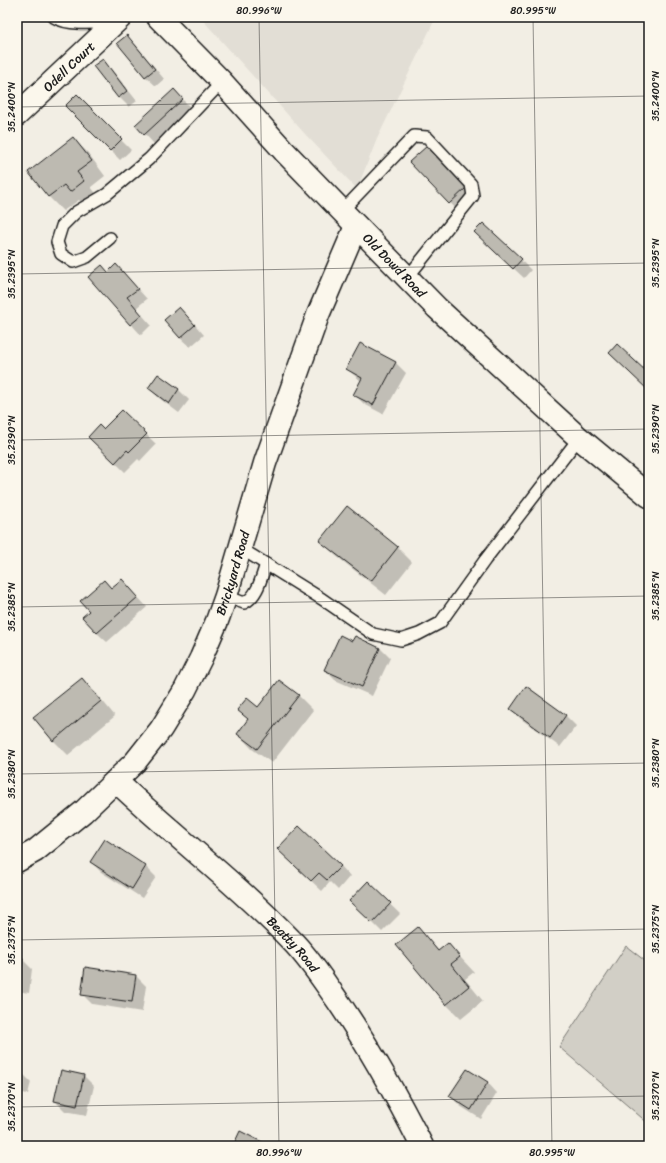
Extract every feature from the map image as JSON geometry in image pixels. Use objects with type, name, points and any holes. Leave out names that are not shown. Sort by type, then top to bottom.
[{"type":"street","name":"Old Dowd Road","points":[[158,17],[222,82],[284,151],[407,278],[467,336],[579,438],[649,496]]},
{"type":"street","name":"Odell Court","points":[[17,115],[118,20]]},
{"type":"street","name":"Brickyard Road","points":[[17,861],[36,851],[83,812],[116,781],[148,746],[185,690],[201,658],[226,596],[265,463],[318,315],[349,219]]},
{"type":"street","name":"Beatty Road","points":[[116,781],[146,809],[239,889],[292,940],[311,963],[347,1013],[379,1066],[422,1146]]},
{"type":"lane","points":[[54,17],[60,21],[88,23],[118,20]]},
{"type":"lane","points":[[110,238],[87,257],[72,262],[61,254],[57,242],[62,226],[76,212],[107,194],[149,159],[222,82]]},
{"type":"lane","points":[[349,219],[414,136],[427,137],[471,184],[473,196],[407,278]]},
{"type":"lane","points":[[240,548],[322,599],[373,634],[401,640],[419,634],[440,623],[484,560],[579,438]]},
{"type":"lane","points":[[226,596],[244,603],[250,600],[256,593],[266,564]]},
{"type":"shaded area","points":[[200,17],[436,17],[377,139],[357,189],[305,134]]},
{"type":"shaded area","points":[[626,946],[649,964],[649,1124],[559,1047]]},
{"type":"building","points":[[127,35],[155,69],[145,77],[117,43]]},
{"type":"building","points":[[103,59],[127,91],[118,98],[93,66]]},
{"type":"building","points":[[174,89],[183,99],[144,135],[135,125]]},
{"type":"building","points":[[77,94],[122,139],[110,151],[65,106]]},
{"type":"building","points":[[73,137],[92,161],[77,172],[84,181],[70,192],[64,185],[48,197],[28,172]]},
{"type":"building","points":[[427,146],[467,187],[449,204],[409,162]]},
{"type":"building","points":[[483,223],[522,259],[513,269],[474,232]]},
{"type":"building","points":[[116,264],[138,289],[127,297],[142,315],[130,325],[88,277],[102,265],[108,272]]},
{"type":"building","points":[[179,307],[195,325],[180,338],[164,320]]},
{"type":"building","points":[[360,343],[396,362],[373,405],[353,395],[362,378],[346,369]]},
{"type":"building","points":[[617,344],[649,374],[649,391],[609,353]]},
{"type":"building","points":[[158,374],[179,389],[169,404],[148,388]]},
{"type":"building","points":[[122,410],[147,434],[129,452],[127,450],[115,463],[88,437],[99,425],[103,429]]},
{"type":"building","points":[[347,506],[398,547],[371,581],[319,541]]},
{"type":"building","points":[[122,579],[138,597],[97,633],[82,617],[89,611],[80,601],[104,580],[111,588]]},
{"type":"building","points":[[340,635],[352,641],[355,636],[380,648],[362,687],[324,670]]},
{"type":"building","points":[[82,678],[101,701],[53,741],[33,717]]},
{"type":"building","points":[[279,680],[299,695],[257,749],[237,734],[248,719],[237,710],[247,698],[258,707]]},
{"type":"building","points":[[526,686],[566,715],[550,738],[510,709]]},
{"type":"building","points":[[299,826],[341,866],[327,880],[319,873],[311,881],[277,849]]},
{"type":"building","points":[[105,839],[146,866],[132,889],[90,862]]},
{"type":"building","points":[[368,881],[391,903],[372,923],[349,901]]},
{"type":"building","points":[[418,927],[438,951],[448,943],[460,957],[451,964],[469,986],[446,1005],[396,945]]},
{"type":"building","points":[[17,957],[23,958],[19,983],[17,983]]},
{"type":"building","points":[[85,967],[136,975],[132,1002],[81,995]]},
{"type":"building","points":[[467,1069],[488,1082],[471,1110],[449,1096]]},
{"type":"building","points":[[17,1070],[22,1071],[18,1085],[17,1085]]},
{"type":"building","points":[[61,1070],[84,1075],[77,1106],[54,1101]]},
{"type":"building","points":[[240,1131],[270,1146],[233,1146]]}]
